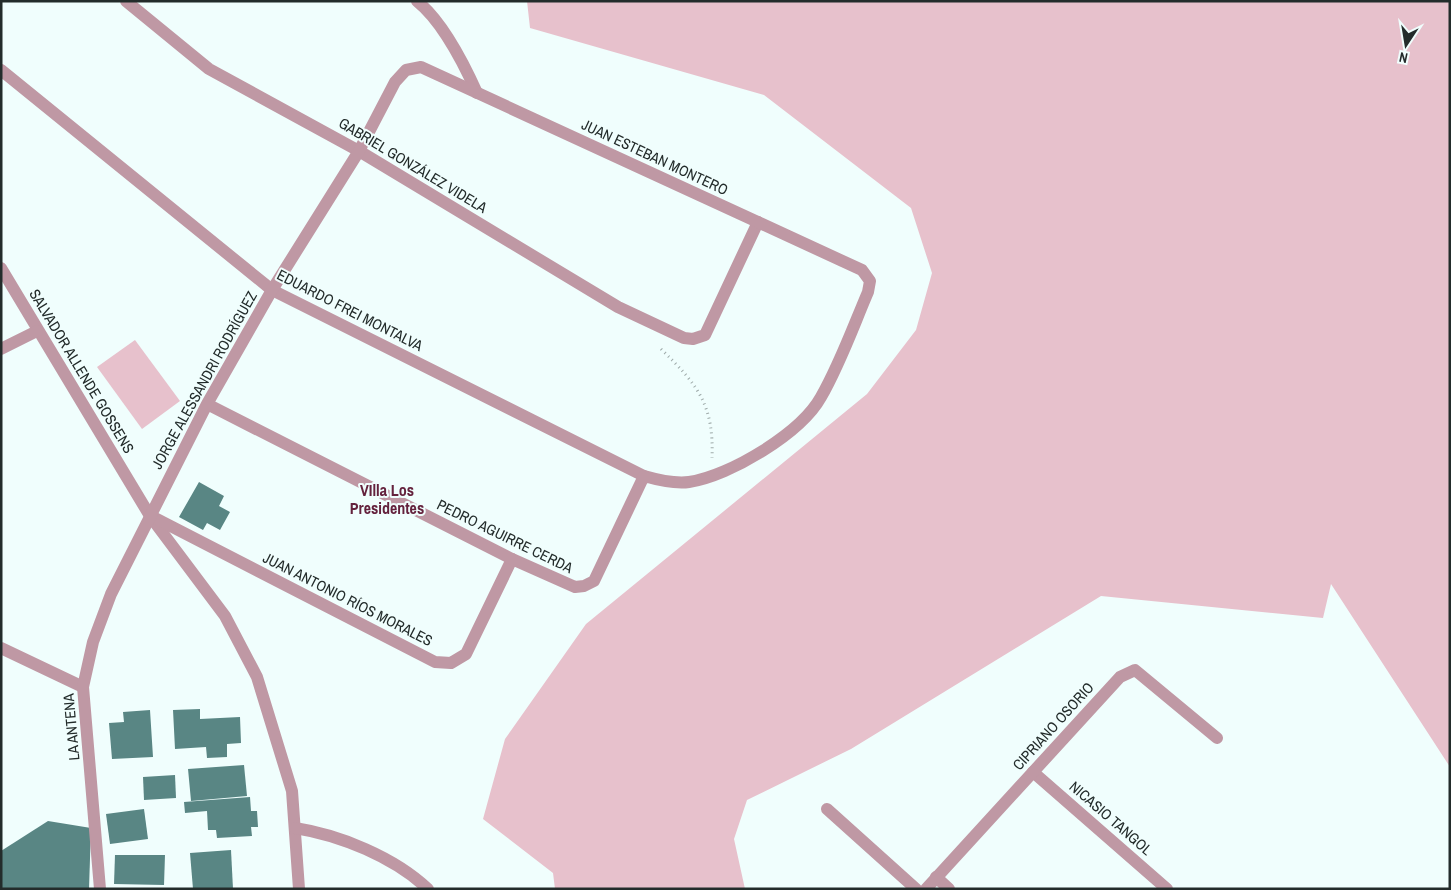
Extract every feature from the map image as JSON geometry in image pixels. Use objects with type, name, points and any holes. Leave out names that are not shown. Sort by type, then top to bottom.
[{"type":"street","name":"GABRIEL GONZÁLEZ VIDELA","points":[[126,1],[210,69],[360,150],[618,307],[684,338],[693,340],[705,335],[758,222]]},
{"type":"street","points":[[417,1],[426,8],[465,66],[477,93]]},
{"type":"street","name":"JORGE ALESSANDRI RODRÍGUEZ","points":[[150,516],[208,404],[272,290],[360,150],[395,82],[406,70],[421,67]]},
{"type":"street","name":"JUAN ESTEBAN MONTERO","points":[[421,67],[862,270],[870,281]]},
{"type":"street","name":"EDUARDO FREI MONTALVA","points":[[1,70],[272,290],[644,476],[666,482],[689,482],[744,461],[779,442],[803,421],[821,398],[868,292],[870,281]]},
{"type":"street","name":"SALVADOR ALLENDE GOSSENS","points":[[1,268],[37,331],[150,516],[225,616],[258,677],[292,791],[299,889]]},
{"type":"street","points":[[1,349],[37,331]]},
{"type":"street","name":"PEDRO AGUIRRE CERDA","points":[[208,404],[512,559],[575,587],[584,586],[594,581],[644,476]]},
{"type":"street","name":"JUAN ANTONIO RÍOS MORALES","points":[[150,516],[435,662],[451,663],[466,654],[512,559]]},
{"type":"street","name":"LA ANTENA","points":[[100,889],[82,687],[93,642],[111,594],[150,516]]},
{"type":"street","points":[[1,648],[82,687]]},
{"type":"street","name":"CIPRIANO OSORIO","points":[[926,889],[1120,677],[1135,670],[1217,738]]},
{"type":"street","name":"NICASIO TANGOL","points":[[1033,772],[1167,889]]},
{"type":"street","points":[[826,808],[916,889]]},
{"type":"street","points":[[295,828],[322,832],[374,852],[428,889]]},
{"type":"street","points":[[936,877],[949,889]]},
{"type":"path","points":[[654,344],[694,383],[708,411],[713,432],[708,476]]},
{"type":"shaded area","points":[[527,1],[1450,1],[1450,767],[1331,584],[1323,618],[1101,596],[851,749],[747,800],[734,839],[745,889],[555,889],[553,873],[483,819],[505,739],[586,624],[867,394],[916,330],[932,273],[911,208],[764,95],[530,28]]},
{"type":"shaded area","points":[[135,340],[180,401],[142,429],[97,367]]},
{"type":"building","points":[[199,482],[224,496],[219,506],[230,512],[220,530],[207,523],[203,530],[179,517]]},
{"type":"building","points":[[200,709],[200,719],[240,717],[241,743],[227,744],[227,757],[207,758],[206,747],[175,749],[173,710]]},
{"type":"building","points":[[150,710],[153,757],[112,759],[109,723],[124,722],[123,712]]},
{"type":"building","points":[[244,765],[247,796],[191,801],[188,769]]},
{"type":"building","points":[[175,775],[176,798],[144,800],[143,777]]},
{"type":"building","points":[[250,797],[251,811],[257,811],[258,827],[251,827],[252,836],[217,838],[216,830],[208,830],[207,811],[185,813],[184,802]]},
{"type":"building","points":[[144,809],[148,839],[110,844],[106,814]]},
{"type":"building","points":[[48,821],[91,828],[89,889],[1,889],[1,851]]},
{"type":"building","points":[[231,850],[233,889],[193,889],[190,853]]},
{"type":"building","points":[[115,855],[165,855],[164,885],[114,884]]},
{"type":"district","name":"VIlla Los Presidentes","points":[[387,499]]}]
